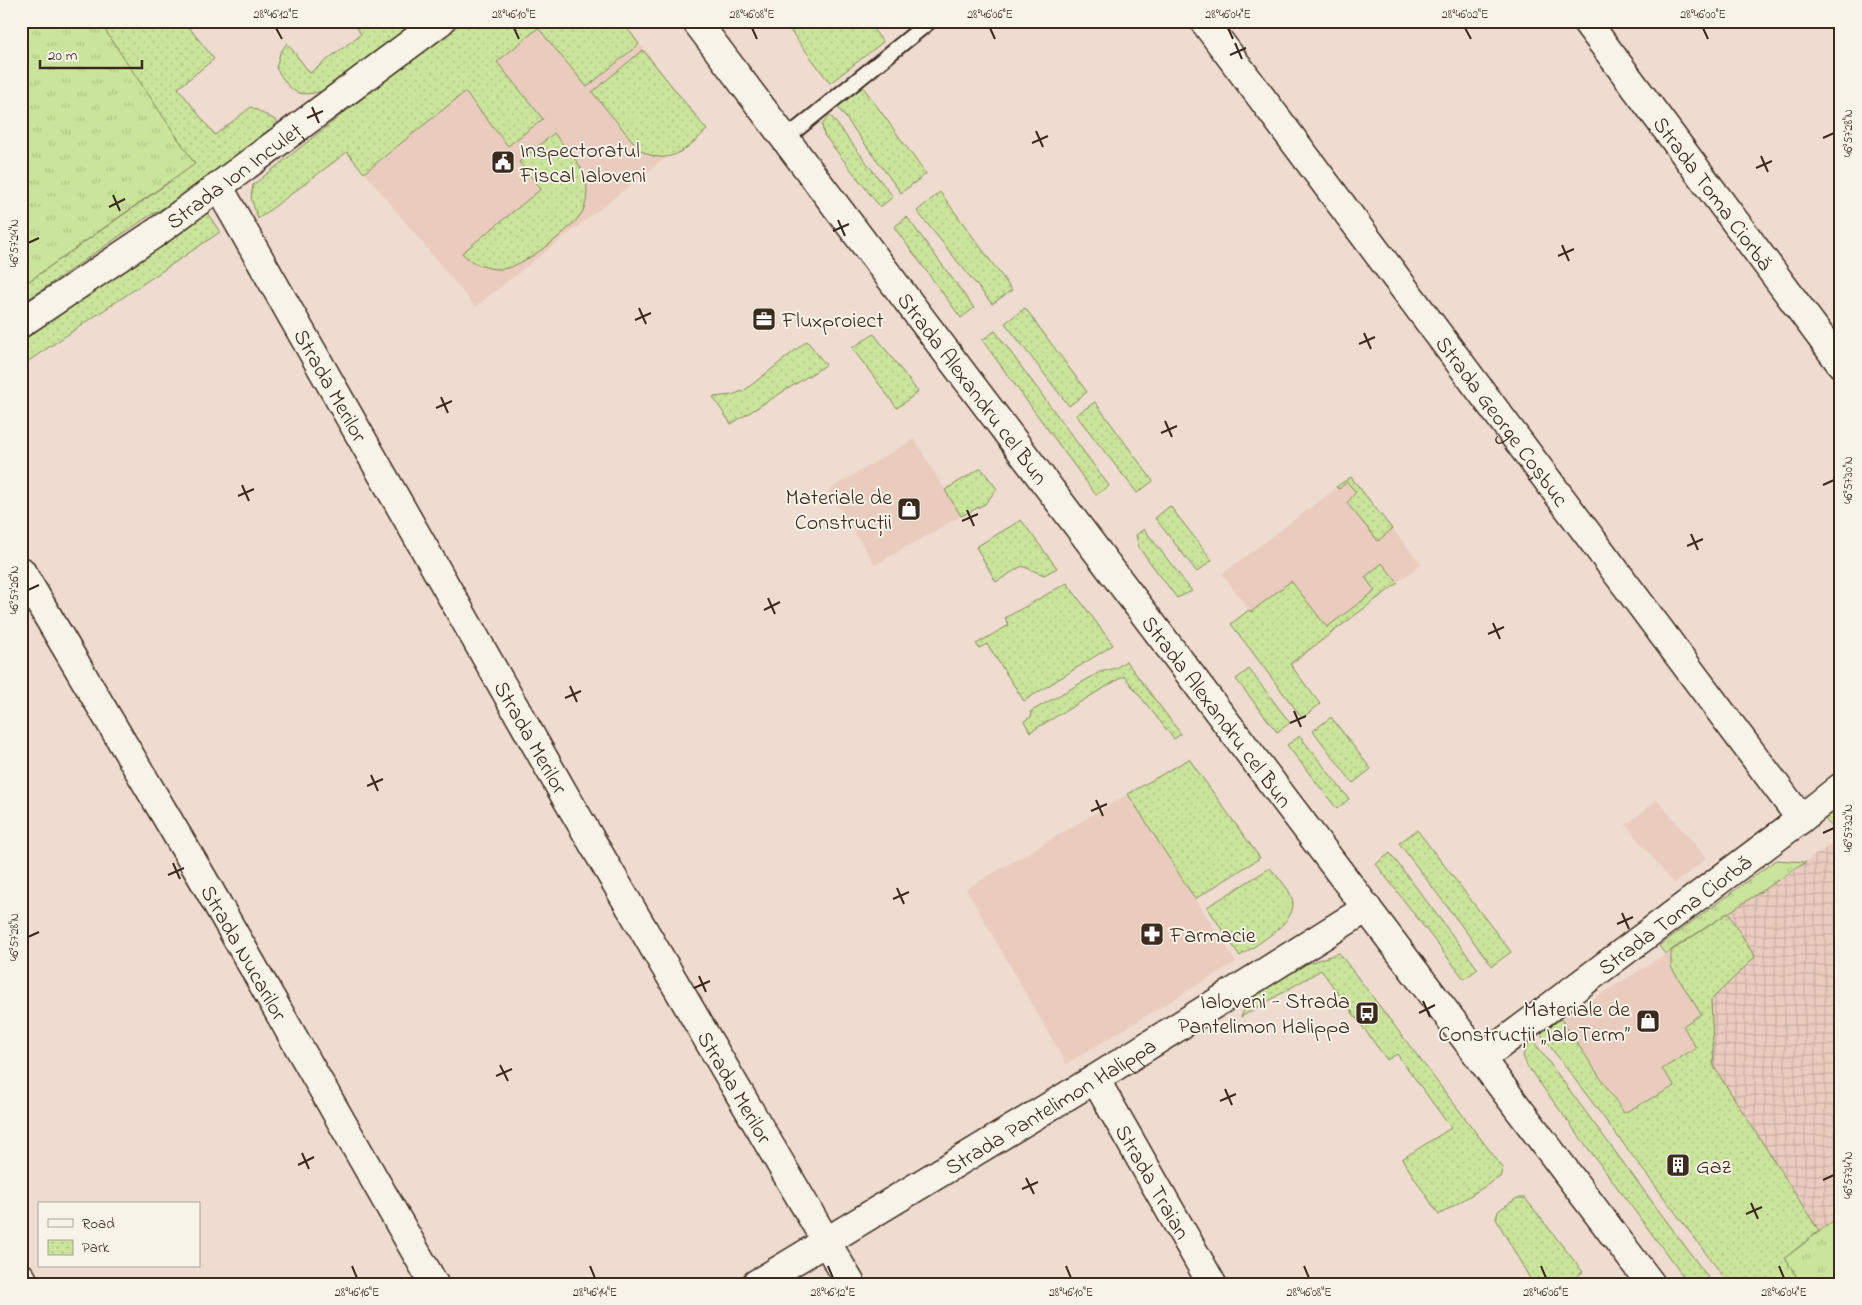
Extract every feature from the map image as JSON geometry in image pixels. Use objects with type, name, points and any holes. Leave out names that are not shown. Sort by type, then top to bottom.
[{"type":"street","name":"Strada Ion Inculeț","points":[[21,323],[157,232],[441,21]]},
{"type":"street","name":"Strada Alexandru cel Bun","points":[[696,21],[1482,1058],[1651,1284]]},
{"type":"street","name":"Strada George Coșbuc","points":[[1204,21],[1801,819]]},
{"type":"street","name":"Strada Toma Ciorbă","points":[[1586,21],[1841,364]]},
{"type":"street","name":"Strada Merilor","points":[[218,186],[564,794],[851,1284]]},
{"type":"street","name":"Strada Nucarilor","points":[[21,571],[208,887],[434,1284]]},
{"type":"street","name":"Strada Toma Ciorbă","points":[[1482,1058],[1841,787]]},
{"type":"street","name":"Strada Pantelimon Halippa","points":[[756,1284],[1095,1079],[1367,908]]},
{"type":"street","name":"Strada Traian","points":[[1095,1079],[1212,1284]]},
{"type":"street","points":[[21,1277],[25,1284]]},
{"type":"lane","points":[[785,139],[930,21]]},
{"type":"shaded area","name":"Inspectoratul Fiscal Ialoveni","points":[[460,21],[622,21],[707,130],[685,149],[665,158],[475,307],[347,151]]},
{"type":"shaded area","points":[[914,439],[961,516],[875,565],[828,490]]},
{"type":"shaded area","points":[[1351,477],[1421,564],[1291,666],[1222,574]]},
{"type":"shaded area","points":[[1128,794],[1236,962],[1066,1064],[966,889]]},
{"type":"shaded area","points":[[1657,800],[1707,858],[1674,884],[1626,825]]},
{"type":"shaded area","points":[[1841,838],[1841,1284],[1801,1284],[1690,1105],[1662,1069],[1696,1048],[1683,1026],[1701,1015],[1671,967],[1671,951]]},
{"type":"shaded area","points":[[1671,951],[1671,967],[1701,1015],[1697,1048],[1675,1086],[1624,1113],[1561,1019]]},
{"type":"green space","points":[[21,21],[99,21],[195,163],[21,287]]},
{"type":"green space","points":[[99,21],[184,21],[214,59],[178,88],[215,135],[251,107],[277,121],[278,127],[225,171],[143,220],[21,304],[21,287],[195,164]]},
{"type":"green space","points":[[352,21],[416,21],[325,90],[307,94],[290,88],[276,68],[280,53],[287,43],[310,73],[361,34]]},
{"type":"green space","points":[[460,21],[622,21],[639,44],[587,87],[538,28],[497,62],[543,119],[508,146],[465,92],[364,173],[347,152],[258,219],[251,198],[253,185]]},
{"type":"green space","points":[[783,21],[867,21],[883,42],[830,83]]},
{"type":"green space","points":[[643,50],[707,130],[692,144],[668,157],[650,155],[640,150],[592,92]]},
{"type":"green space","points":[[863,87],[926,174],[901,193],[837,106]]},
{"type":"green space","points":[[830,115],[893,197],[880,207],[824,135],[822,125]]},
{"type":"green space","points":[[554,133],[584,174],[587,194],[585,207],[581,214],[546,247],[522,262],[503,269],[481,266],[470,260],[462,253],[541,189],[519,162]]},
{"type":"green space","points":[[940,192],[1012,290],[992,304],[917,211]]},
{"type":"green space","points":[[207,213],[220,232],[21,366],[21,342]]},
{"type":"green space","points":[[907,217],[974,308],[961,318],[894,227]]},
{"type":"green space","points":[[1025,308],[1087,392],[1069,406],[1005,323]]},
{"type":"green space","points":[[995,331],[1109,486],[1096,495],[982,340]]},
{"type":"green space","points":[[874,334],[918,392],[897,408],[852,348]]},
{"type":"green space","points":[[807,341],[826,365],[731,424],[713,397],[732,395],[745,390]]},
{"type":"green space","points":[[1095,402],[1153,481],[1137,493],[1076,415]]},
{"type":"green space","points":[[981,468],[997,489],[985,504],[961,516],[945,490]]},
{"type":"green space","points":[[1351,477],[1392,529],[1378,541],[1347,503],[1356,492],[1347,482],[1339,489],[1336,487]]},
{"type":"green space","points":[[1170,506],[1212,560],[1197,572],[1155,518]]},
{"type":"green space","points":[[1021,520],[1057,568],[1044,575],[1022,566],[996,582],[976,547]]},
{"type":"green space","points":[[1144,529],[1192,591],[1177,598],[1139,548],[1136,535]]},
{"type":"green space","points":[[1382,563],[1398,583],[1290,664],[1320,704],[1302,718],[1231,624],[1249,610],[1251,612],[1291,581],[1327,627],[1375,591],[1365,577]]},
{"type":"green space","points":[[1067,583],[1113,645],[1024,701],[987,644],[979,648],[976,644],[1009,625],[1005,618]]},
{"type":"green space","points":[[1126,661],[1181,734],[1174,739],[1124,676],[1030,732],[1024,721],[1032,716],[1030,712],[1100,672],[1116,668]]},
{"type":"green space","points":[[1249,669],[1290,723],[1277,732],[1236,679]]},
{"type":"green space","points":[[1331,717],[1371,769],[1353,783],[1313,731]]},
{"type":"green space","points":[[1300,736],[1349,799],[1337,809],[1287,745]]},
{"type":"green space","points":[[1189,759],[1260,858],[1195,899],[1128,794]]},
{"type":"green space","points":[[1841,801],[1841,836],[1822,816]]},
{"type":"green space","points":[[1417,830],[1511,952],[1492,966],[1399,843]]},
{"type":"green space","points":[[1390,853],[1478,969],[1464,979],[1376,864]]},
{"type":"green space","points":[[1776,860],[1806,862],[1665,954],[1659,946]]},
{"type":"green space","points":[[1270,868],[1291,894],[1292,912],[1272,934],[1240,956],[1207,907]]},
{"type":"green space","points":[[1728,913],[1755,957],[1711,1000],[1714,1067],[1819,1231],[1785,1258],[1801,1284],[1729,1284],[1540,1033],[1561,1019],[1624,1113],[1675,1086],[1662,1069],[1696,1048],[1683,1026],[1701,1014],[1671,967],[1671,951]]},
{"type":"green space","points":[[1339,953],[1503,1168],[1500,1177],[1439,1215],[1402,1159],[1451,1128],[1397,1054],[1387,1060],[1321,970],[1241,1017],[1248,1001],[1300,966]]},
{"type":"green space","points":[[1531,1038],[1713,1284],[1689,1284],[1527,1066],[1523,1055]]},
{"type":"green space","points":[[1517,1198],[1525,1198],[1583,1272],[1565,1284],[1533,1284],[1496,1219],[1498,1211]]},
{"type":"green space","points":[[1833,1221],[1841,1232],[1841,1284],[1801,1284],[1785,1258]]},
{"type":"place","name":"Inspectoratul Fiscal Ialoveni","points":[[503,162]]},
{"type":"place","name":"Fluxproiect","points":[[764,319]]},
{"type":"place","name":"Materiale de Construcții","points":[[909,509]]},
{"type":"place","name":"Farmacie","points":[[1152,934]]},
{"type":"place","name":"Ialoveni - Strada Pantelimon Halippa","points":[[1367,1013]]},
{"type":"place","name":"Materiale de Construcții „IaloTerm”","points":[[1648,1021]]},
{"type":"place","name":"Gaz","points":[[1678,1165]]}]
